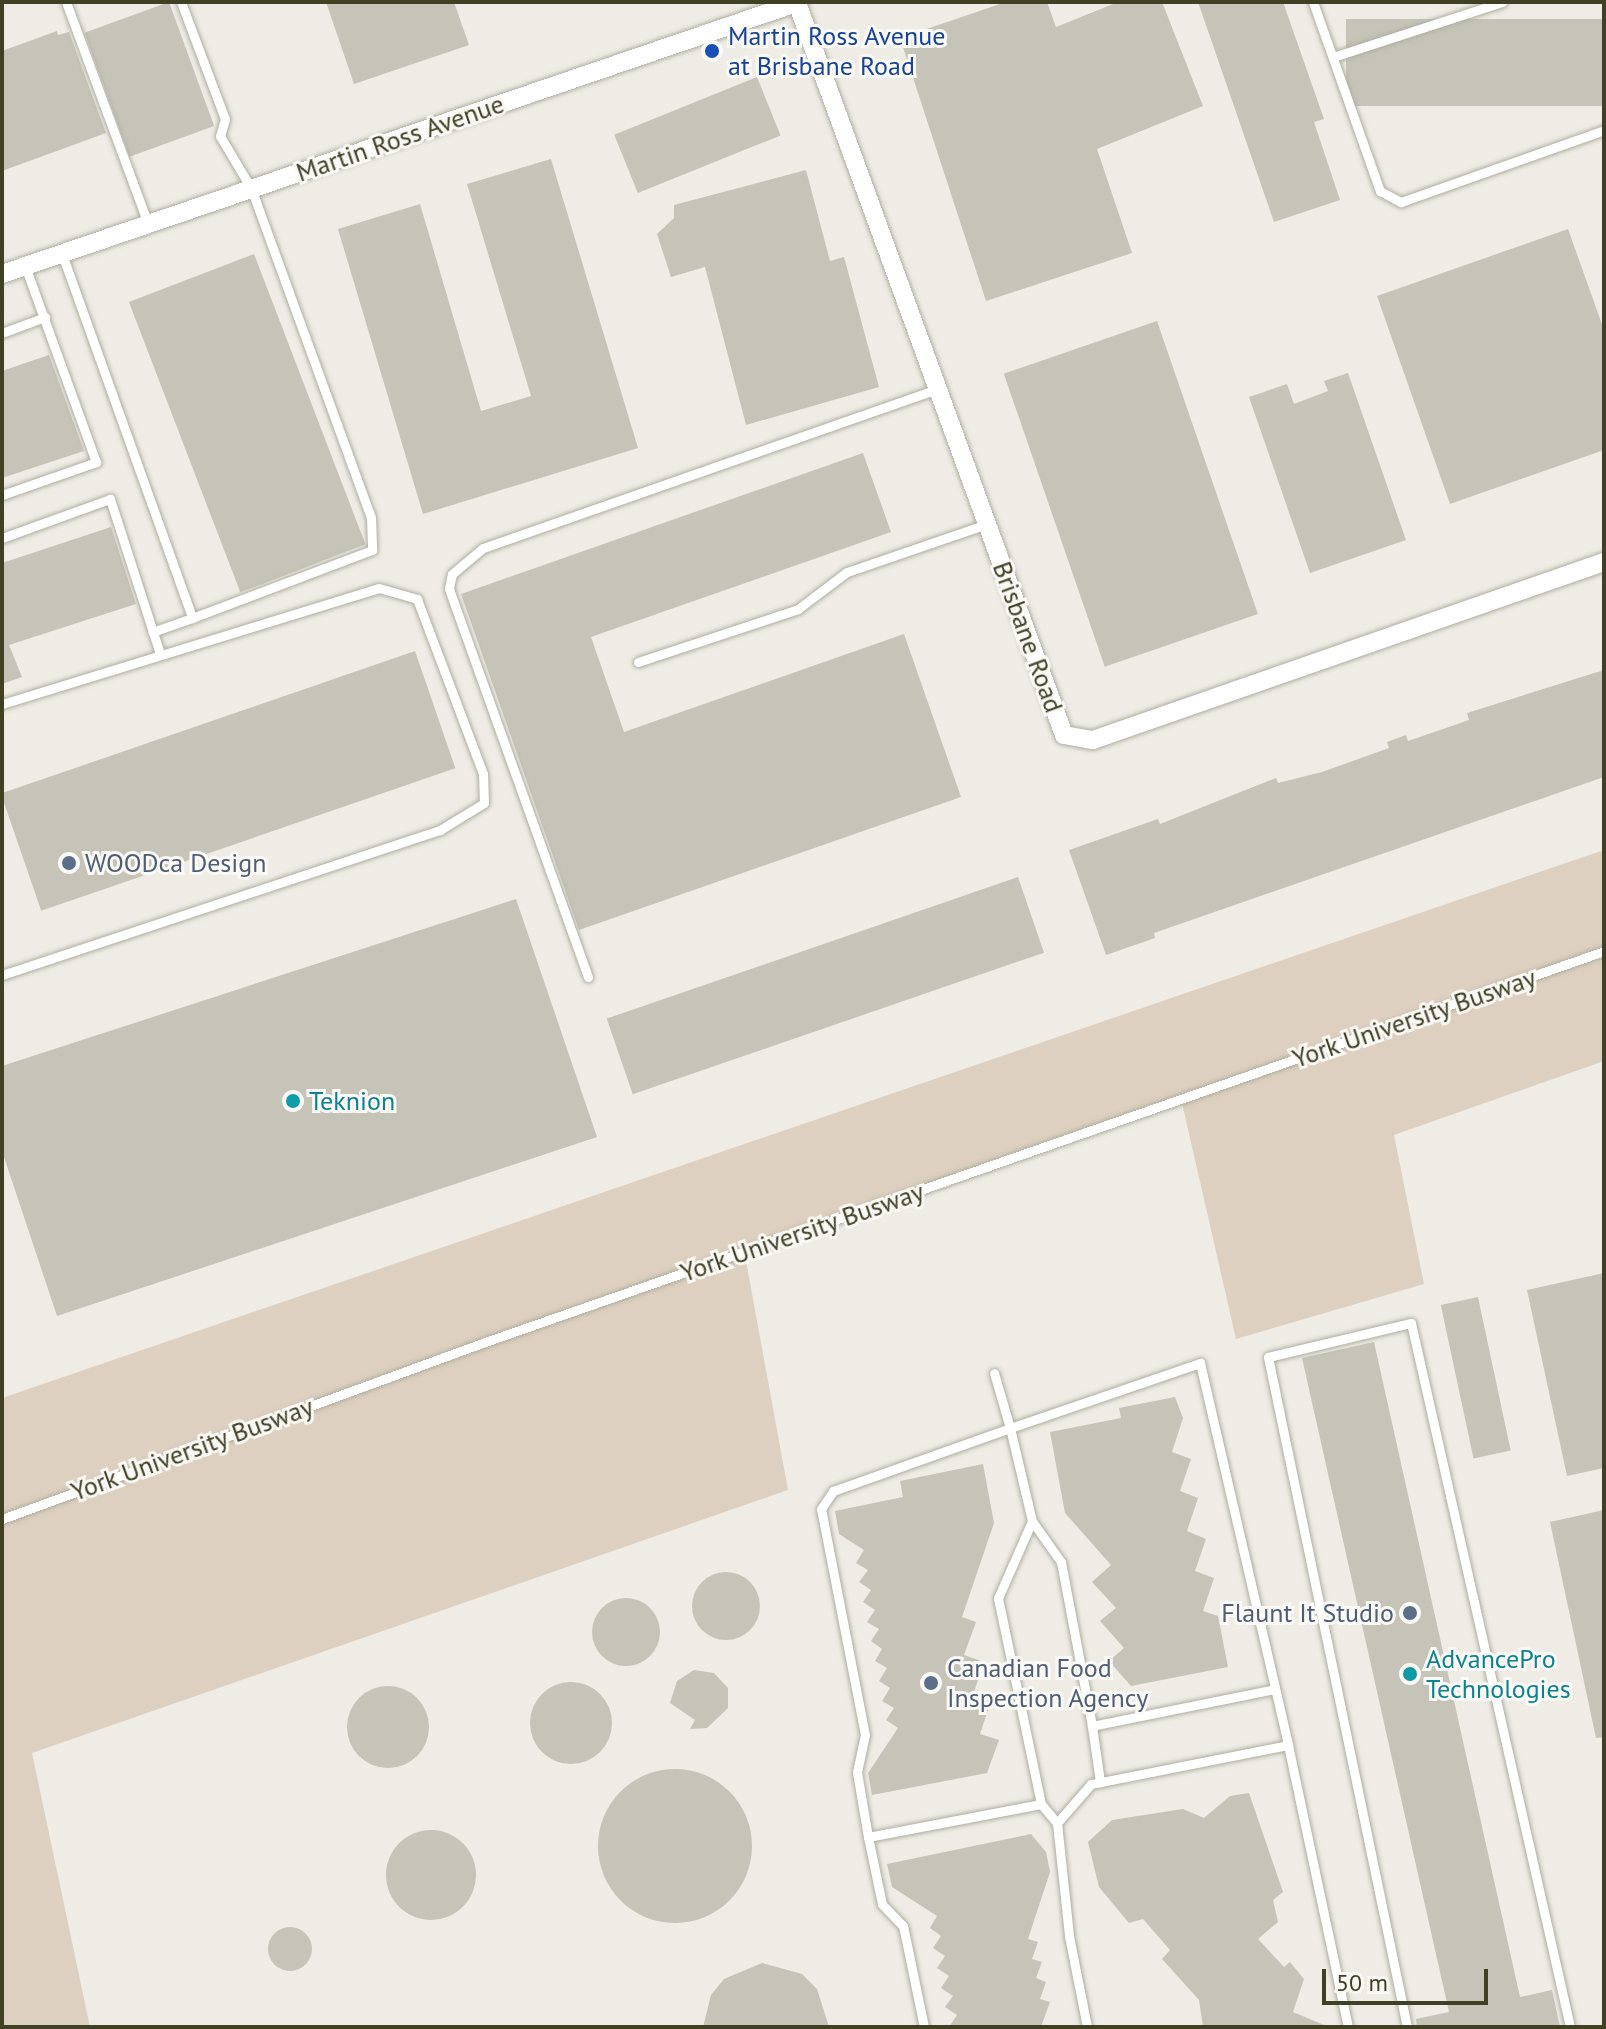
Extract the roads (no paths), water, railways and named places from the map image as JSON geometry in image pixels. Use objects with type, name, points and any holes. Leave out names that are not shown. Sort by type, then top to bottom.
[{"type":"street","name":"Martin Ross Avenue","points":[[2,274],[798,2]]},
{"type":"street","name":"Brisbane Road","points":[[798,2],[1064,735],[1093,740],[1604,562]]},
{"type":"lane","points":[[66,2],[148,225]]},
{"type":"lane","points":[[152,632],[372,550],[371,517],[251,188],[220,136],[225,119],[181,2]]},
{"type":"lane","points":[[1313,2],[1380,191],[1401,202],[1604,130]]},
{"type":"lane","points":[[1333,57],[1502,2]]},
{"type":"lane","points":[[62,254],[192,618]]},
{"type":"lane","points":[[2,495],[96,462],[25,266]]},
{"type":"lane","points":[[2,333],[45,317]]},
{"type":"lane","points":[[588,977],[449,588],[452,574],[483,548],[938,389]]},
{"type":"lane","points":[[2,538],[110,499],[160,654]]},
{"type":"lane","points":[[638,662],[798,609],[847,572],[987,524]]},
{"type":"lane","points":[[2,704],[379,588],[417,599],[483,774],[484,803],[440,830],[2,975]]},
{"type":"lane","name":"York University Busway","points":[[2,1519],[488,1341],[1604,951]]},
{"type":"lane","points":[[1407,2027],[1268,1357],[1411,1323],[1570,2027]]},
{"type":"lane","points":[[924,2027],[903,1926],[882,1904],[868,1837],[857,1772],[865,1735],[821,1509],[833,1491],[1200,1363],[1288,1745],[1348,2027]]},
{"type":"lane","points":[[994,1373],[1032,1521],[1061,1562],[1100,1782]]},
{"type":"lane","points":[[1032,1521],[998,1598],[1041,1804],[1057,1823],[1069,1936],[1087,2027]]},
{"type":"lane","points":[[1092,1726],[1275,1689]]},
{"type":"lane","points":[[1057,1823],[1091,1784],[1288,1745]]},
{"type":"lane","points":[[868,1837],[1041,1804]]},
{"type":"place","name":"Martin Ross Avenue at Brisbane Road","points":[[712,51]]},
{"type":"place","name":"WOODca Design","points":[[69,863]]},
{"type":"place","name":"Teknion","points":[[293,1101]]},
{"type":"place","name":"Flaunt It Studio","points":[[1410,1613]]},
{"type":"place","name":"AdvancePro Technologies","points":[[1410,1674]]},
{"type":"place","name":"Canadian Food Inspection Agency","points":[[931,1683]]}]
